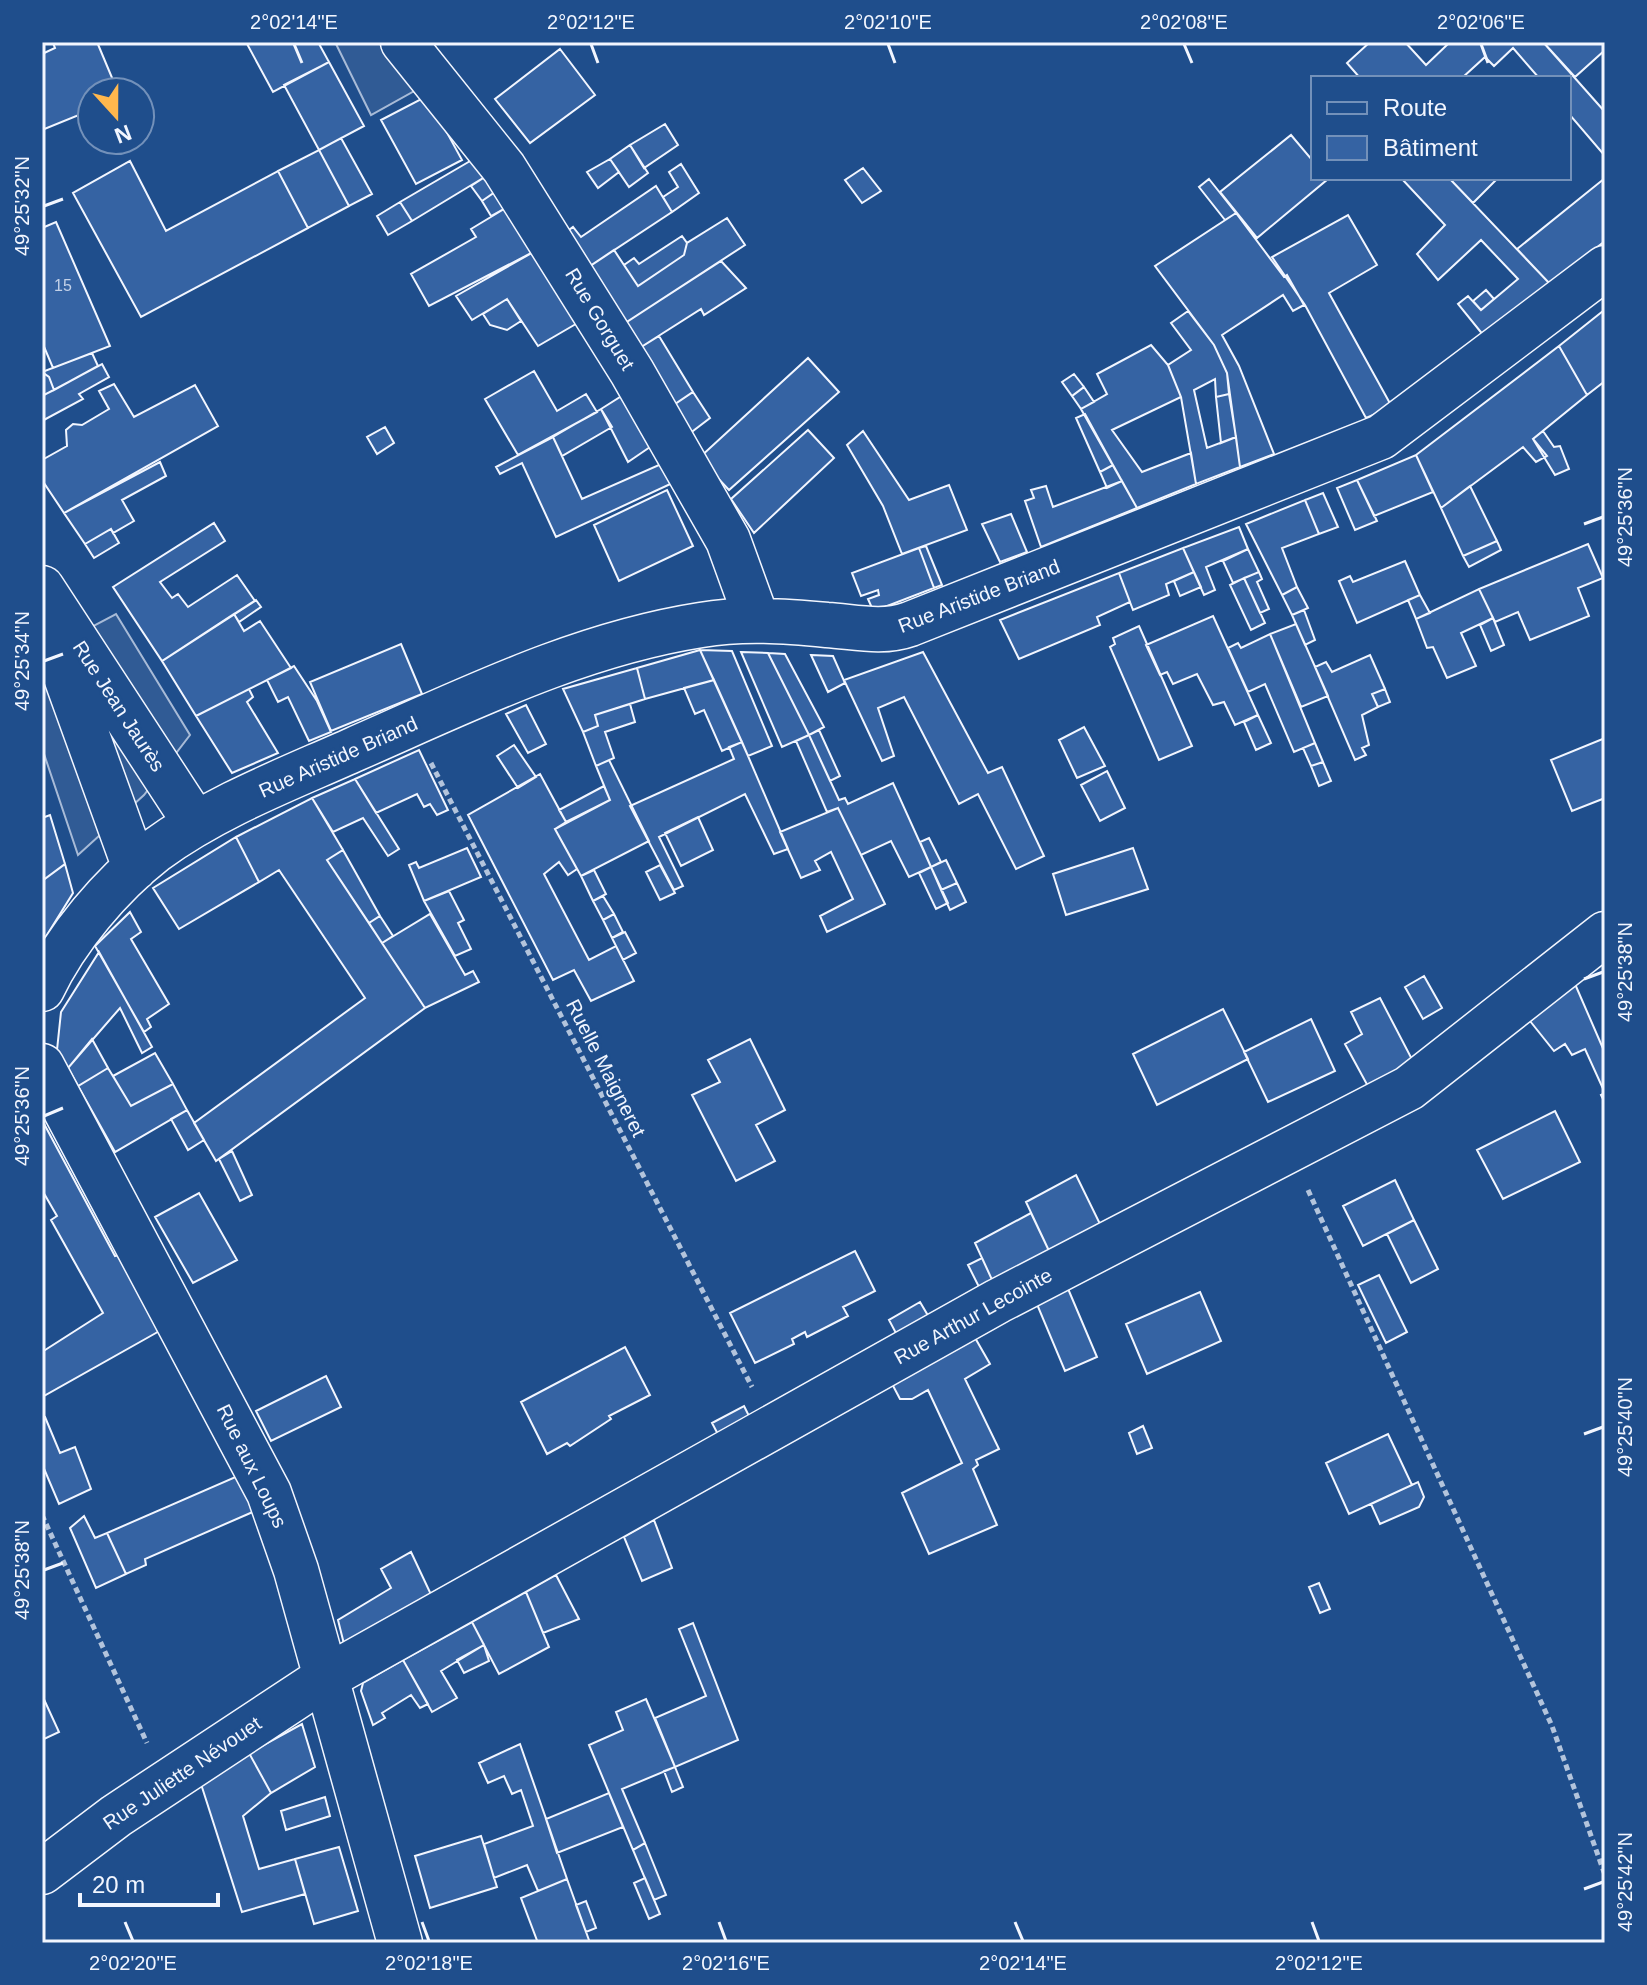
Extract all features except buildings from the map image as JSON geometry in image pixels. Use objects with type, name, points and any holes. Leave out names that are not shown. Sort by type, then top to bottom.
[{"type":"street","name":"Rue Gorguet","points":[[403,42],[511,179],[624,359],[715,514],[757,620]]},
{"type":"street","name":"Rue Aristide Briand","points":[[135,868],[196,824],[259,792],[540,669],[616,643],[704,624],[757,620],[878,631],[898,628],[1365,444],[1402,424],[1605,268]]},
{"type":"street","name":"Rue Jean Jaurès","points":[[42,588],[196,824]]},
{"type":"street","name":"Rue Jean Jaurès","points":[[42,610],[135,868]]},
{"type":"street","points":[[42,989],[92,915],[135,868]]},
{"type":"street","name":"Rue Arthur Lecointe","points":[[325,1678],[998,1301],[1409,1088],[1605,934]]},
{"type":"street","name":"Rue aux Loups","points":[[42,1066],[269,1493],[296,1570],[400,1943]]},
{"type":"street","name":"Rue Juliette Névouet","points":[[42,1872],[165,1783],[325,1678]]},
{"type":"path","name":"Ruelle Maigneret","points":[[412,724],[773,1427]]},
{"type":"path","points":[[1289,1150],[1391,1366],[1552,1726],[1605,1875]]},
{"type":"path","points":[[42,1515],[165,1783]]},
{"type":"shaded area","points":[[335,42],[403,42],[434,80],[371,115]]},
{"type":"shaded area","points":[[116,614],[190,735],[144,795],[78,855],[42,748],[42,653]]}]
